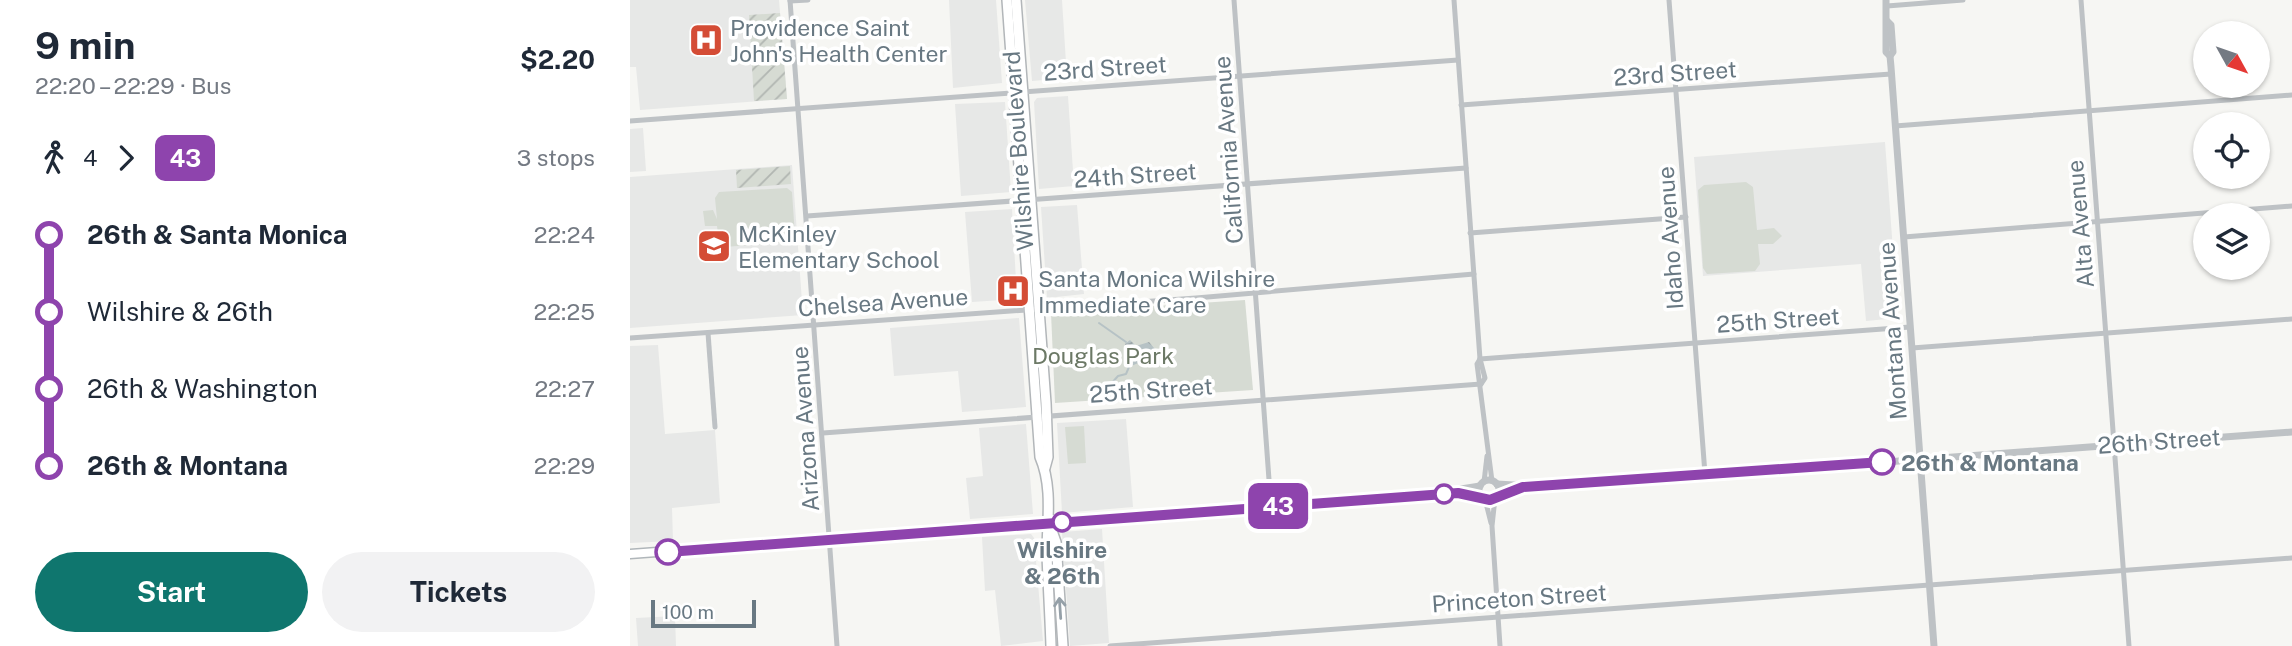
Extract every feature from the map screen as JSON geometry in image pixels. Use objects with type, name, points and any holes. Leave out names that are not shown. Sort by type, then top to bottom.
[{"type":"main road","name":"Wilshire Boulevard","points":[[1007,0],[1018,93],[1038,360],[1042,416],[1040,457],[1045,468],[1050,523],[1047,553],[1051,646]]},
{"type":"main road","name":"Wilshire Boulevard","points":[[1016,0],[1018,93]]},
{"type":"main road","name":"Wilshire Boulevard","points":[[1050,523],[1056,542],[1063,646]]},
{"type":"main road","name":"26th Street","points":[[630,555],[1050,523]]},
{"type":"street","points":[[790,1],[808,0]]},
{"type":"street","name":"California Avenue","points":[[1234,0],[1271,507]]},
{"type":"street","points":[[1454,0],[1480,359],[1477,364],[1487,456],[1488,483],[1484,498],[1492,526],[1500,646]]},
{"type":"street","name":"Idaho Avenue","points":[[1669,0],[1705,474]]},
{"type":"street","points":[[1886,3],[1963,0]]},
{"type":"street","name":"Alta Avenue","points":[[2081,0],[2129,646]]},
{"type":"street","name":"Arizona Avenue","points":[[790,1],[837,646]]},
{"type":"street","name":"Montana Avenue","points":[[1886,3],[1886,52],[1890,56],[1934,646]]},
{"type":"street","name":"23rd Street","points":[[630,121],[1458,60]]},
{"type":"street","name":"23rd Street","points":[[1461,105],[1891,74]]},
{"type":"street","points":[[1895,126],[2292,95]]},
{"type":"street","name":"24th Street","points":[[807,216],[1466,168]]},
{"type":"street","points":[[1904,237],[2292,206]]},
{"type":"street","points":[[1470,233],[1686,217]]},
{"type":"street","name":"Chelsea Avenue","points":[[630,338],[1033,310],[1474,274]]},
{"type":"street","points":[[1912,348],[2292,319]]},
{"type":"street","name":"25th Street","points":[[1480,359],[1910,327]]},
{"type":"street","points":[[708,333],[715,427]]},
{"type":"street","name":"25th Street","points":[[823,433],[1264,398],[1481,384]]},
{"type":"street","name":"26th Street","points":[[1458,493],[1461,489],[1488,483],[1523,487],[2292,432]]},
{"type":"street","points":[[1488,483],[1497,496],[1492,526]]},
{"type":"street","name":"26th Street","points":[[1050,523],[1458,493],[1461,496],[1484,498],[1523,487]]},
{"type":"street","name":"Princeton Street","points":[[1110,646],[2292,558]]},
{"type":"shaded area","name":"Providence Saint John's Health Center","points":[[630,0],[779,0],[787,99],[640,110],[636,67],[630,67]]},
{"type":"shaded area","points":[[949,0],[996,0],[1002,83],[953,88]]},
{"type":"shaded area","points":[[1025,0],[1062,0],[1067,78],[1032,81]]},
{"type":"shaded area","points":[[1068,96],[1074,186],[1039,189],[1034,102],[1037,98]]},
{"type":"shaded area","points":[[1005,102],[1011,192],[961,196],[955,104]]},
{"type":"shaded area","points":[[643,128],[646,171],[630,172],[630,129]]},
{"type":"shaded area","points":[[1885,142],[1898,318],[1866,321],[1861,264],[1703,276],[1694,157]]},
{"type":"shaded area","name":"McKinley Elementary School","points":[[792,165],[803,315],[630,328],[630,177]]},
{"type":"shaded area","points":[[1077,205],[1084,294],[1047,298],[1041,207]]},
{"type":"shaded area","points":[[1012,209],[1017,299],[972,302],[965,212]]},
{"type":"shaded area","points":[[1019,318],[1026,407],[962,412],[958,371],[894,376],[890,328]]},
{"type":"shaded area","points":[[658,345],[665,434],[715,430],[720,503],[672,508],[673,541],[630,543],[630,346]]},
{"type":"shaded area","points":[[1126,419],[1133,507],[1062,513],[1057,423]]},
{"type":"shaded area","points":[[1026,424],[1033,514],[970,519],[966,478],[983,476],[979,428]]},
{"type":"shaded area","points":[[1102,529],[1109,643],[1070,646],[1062,532]]},
{"type":"shaded area","points":[[1031,534],[1034,538],[1043,641],[1001,646],[995,590],[985,591],[982,537]]},
{"type":"shaded area","points":[[675,616],[676,646],[638,646],[636,618]]},
{"type":"green space","points":[[780,13],[787,99],[754,101],[749,15]]},
{"type":"green space","points":[[790,166],[791,184],[737,188],[736,170]]},
{"type":"green space","points":[[1746,182],[1753,187],[1757,230],[1774,228],[1782,236],[1773,244],[1758,244],[1760,264],[1755,271],[1707,274],[1703,268],[1698,190],[1704,185]]},
{"type":"green space","points":[[787,188],[792,192],[795,236],[791,242],[724,247],[719,242],[717,226],[705,226],[703,211],[713,210],[717,219],[715,198],[719,192]]},
{"type":"green space","name":"Douglas Park","points":[[1245,300],[1253,390],[1055,403],[1051,313]]},
{"type":"green space","points":[[1084,426],[1086,463],[1068,464],[1065,427]]},
{"type":"water","points":[[1130,340],[1136,346],[1149,342],[1159,354],[1129,367],[1125,344]]},
{"type":"waterway","points":[[1099,323],[1126,342]]},
{"type":"waterway","points":[[1098,391],[1104,392],[1118,376],[1126,374],[1129,367]]},
{"type":"bus line","name":"43","points":[[668,552],[1458,493],[1461,496],[1479,496],[1490,500],[1498,494],[1517,491],[1523,487],[1882,462]]},
{"type":"place","name":"Providence Saint John's Health Center","points":[[706,40]]},
{"type":"place","name":"McKinley Elementary School","points":[[714,246]]},
{"type":"place","name":"Santa Monica Wilshire Immediate Care","points":[[1013,291]]},
{"type":"place","name":"26th & Montana","points":[[1882,462]]},
{"type":"place","name":"Wilshire & 26th","points":[[1062,522]]}]
